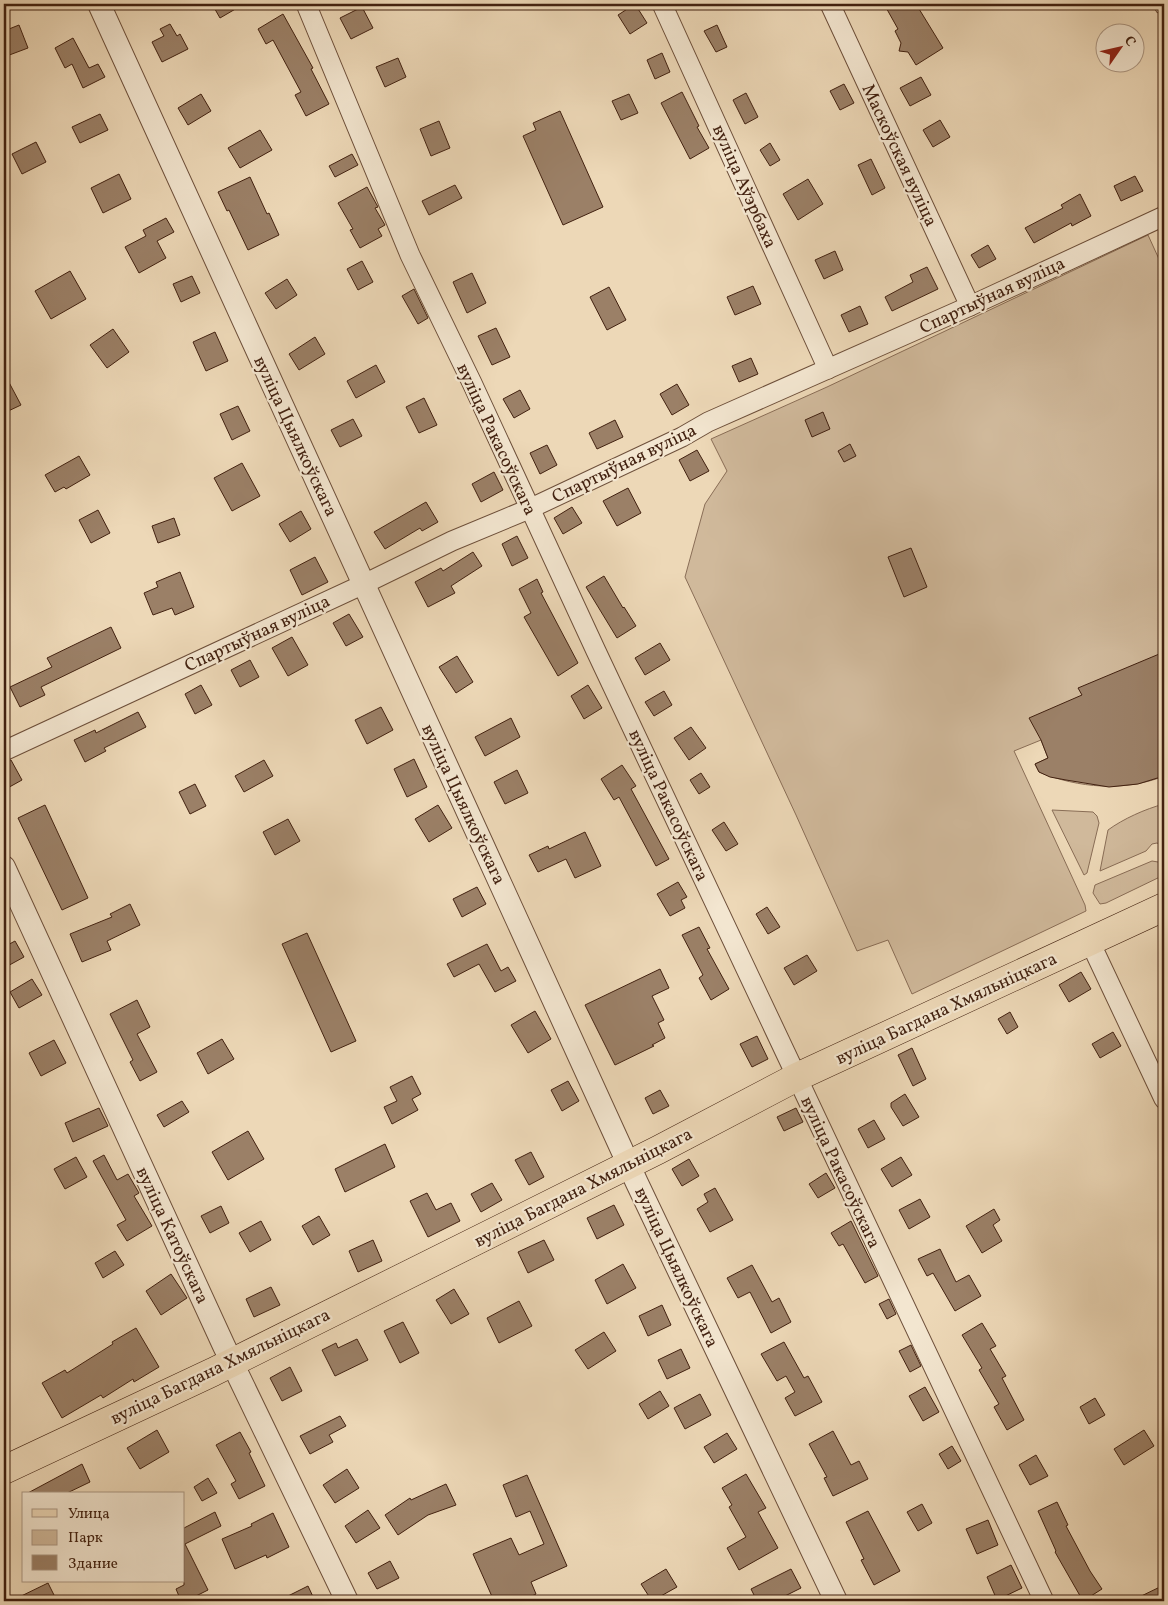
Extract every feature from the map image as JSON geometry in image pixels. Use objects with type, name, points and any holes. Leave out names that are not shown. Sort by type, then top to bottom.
[{"type":"main road","name":"вуліца Багдана Хмяльніцкага","points":[[4,1470],[232,1361],[658,1150],[796,1077],[1164,907]]},
{"type":"street","name":"вуліца Цыялкоўскага","points":[[99,4],[628,1164],[836,1601]]},
{"type":"street","name":"вуліца Ракасоўскага","points":[[306,4],[410,255],[472,383],[529,509],[1044,1601]]},
{"type":"street","name":"вуліца Аўэрбаха","points":[[662,4],[828,369]]},
{"type":"street","name":"Маскоўская вуліца","points":[[830,4],[970,306]]},
{"type":"street","name":"Спартыўная вуліца","points":[[4,751],[364,584],[452,541],[529,509],[682,437],[708,422],[970,306],[1164,216]]},
{"type":"street","name":"вуліца Катоўскага","points":[[4,867],[232,1361],[347,1601]]},
{"type":"street","points":[[1090,942],[1164,1099]]},
{"type":"green space","points":[[1148,235],[1164,270],[1164,776],[1149,781],[1118,786],[1085,785],[1039,772],[1035,764],[1048,758],[1041,740],[1014,751],[1085,905],[1086,911],[912,994],[888,940],[857,951],[685,577],[705,504],[727,471],[711,439],[827,387]]},
{"type":"green space","points":[[1164,804],[1164,846],[1157,843],[1152,844],[1146,851],[1100,871],[1108,830],[1134,815]]},
{"type":"green space","points":[[1052,810],[1093,812],[1097,816],[1099,823],[1087,873],[1084,875]]},
{"type":"green space","points":[[1164,857],[1164,875],[1106,903],[1100,904],[1093,893],[1095,885],[1152,861],[1158,862]]},
{"type":"building","points":[[212,4],[244,4],[220,18]]},
{"type":"building","points":[[635,4],[647,23],[630,34],[618,15]]},
{"type":"building","points":[[884,4],[916,4],[943,48],[916,65],[908,52],[899,51],[901,43],[895,31],[898,29]]},
{"type":"building","points":[[362,7],[373,28],[351,39],[340,18]]},
{"type":"building","points":[[283,14],[313,68],[311,69],[329,104],[306,116],[295,95],[301,92],[273,40],[266,44],[258,29]]},
{"type":"building","points":[[170,24],[177,36],[180,34],[188,49],[162,62],[152,42],[164,36],[160,29]]},
{"type":"building","points":[[19,25],[28,48],[4,57],[4,31]]},
{"type":"building","points":[[717,25],[727,47],[716,52],[704,31]]},
{"type":"building","points":[[73,38],[89,68],[98,64],[105,77],[83,88],[72,64],[65,68],[55,48]]},
{"type":"building","points":[[662,53],[670,72],[655,79],[647,60]]},
{"type":"building","points":[[398,58],[406,77],[385,87],[376,67]]},
{"type":"building","points":[[921,77],[931,95],[910,106],[900,88]]},
{"type":"building","points":[[844,84],[854,103],[840,110],[830,91]]},
{"type":"building","points":[[682,92],[699,126],[697,127],[709,148],[690,159],[661,103]]},
{"type":"building","points":[[746,93],[758,117],[745,124],[733,100]]},
{"type":"building","points":[[201,94],[211,111],[188,125],[178,108]]},
{"type":"building","points":[[629,94],[638,113],[621,120],[612,101]]},
{"type":"building","points":[[560,111],[603,207],[563,225],[523,136],[536,130],[533,123]]},
{"type":"building","points":[[100,114],[108,130],[80,143],[72,127]]},
{"type":"building","points":[[940,120],[950,137],[933,147],[923,130]]},
{"type":"building","points":[[439,121],[450,148],[431,156],[420,129]]},
{"type":"building","points":[[260,130],[272,150],[240,168],[228,148]]},
{"type":"building","points":[[36,142],[46,162],[22,174],[12,154]]},
{"type":"building","points":[[770,143],[780,160],[770,166],[760,150]]},
{"type":"building","points":[[352,154],[358,165],[335,177],[329,166]]},
{"type":"building","points":[[871,159],[885,188],[872,195],[858,165]]},
{"type":"building","points":[[119,174],[131,199],[103,213],[91,188]]},
{"type":"building","points":[[1135,176],[1143,191],[1121,201],[1114,186]]},
{"type":"building","points":[[250,177],[279,235],[248,250],[229,210],[227,211],[218,192]]},
{"type":"building","points":[[808,179],[823,204],[798,220],[783,194]]},
{"type":"building","points":[[455,185],[462,198],[429,215],[422,201]]},
{"type":"building","points":[[367,187],[378,207],[375,208],[385,225],[378,229],[382,236],[360,248],[350,230],[353,229],[338,203]]},
{"type":"building","points":[[1080,194],[1091,216],[1072,226],[1071,223],[1034,243],[1025,228],[1063,208],[1061,205]]},
{"type":"building","points":[[166,218],[174,232],[157,241],[166,258],[139,273],[125,247],[146,236],[143,230]]},
{"type":"building","points":[[988,245],[996,259],[979,268],[971,255]]},
{"type":"building","points":[[835,251],[843,270],[824,279],[815,260]]},
{"type":"building","points":[[362,261],[373,282],[358,290],[347,269]]},
{"type":"building","points":[[927,267],[938,289],[892,311],[885,297],[913,282],[910,275]]},
{"type":"building","points":[[70,271],[86,299],[51,319],[35,291]]},
{"type":"building","points":[[472,273],[486,303],[467,313],[453,282]]},
{"type":"building","points":[[192,276],[200,293],[181,302],[173,284]]},
{"type":"building","points":[[287,279],[297,295],[276,309],[265,293]]},
{"type":"building","points":[[753,286],[761,304],[735,315],[727,297]]},
{"type":"building","points":[[609,287],[626,320],[607,330],[590,297]]},
{"type":"building","points":[[414,289],[428,318],[418,324],[402,296]]},
{"type":"building","points":[[860,306],[868,324],[849,332],[841,315]]},
{"type":"building","points":[[496,328],[510,357],[492,365],[478,336]]},
{"type":"building","points":[[113,329],[129,352],[107,368],[90,345]]},
{"type":"building","points":[[215,332],[228,361],[206,371],[193,342]]},
{"type":"building","points":[[315,337],[325,354],[299,370],[289,354]]},
{"type":"building","points":[[751,358],[758,374],[739,382],[732,366]]},
{"type":"building","points":[[376,365],[385,382],[356,398],[347,381]]},
{"type":"building","points":[[4,373],[21,405],[4,413]]},
{"type":"building","points":[[677,384],[689,405],[672,415],[660,394]]},
{"type":"building","points":[[520,390],[530,409],[514,418],[503,399]]},
{"type":"building","points":[[424,398],[437,425],[419,433],[406,407]]},
{"type":"building","points":[[238,406],[250,431],[232,440],[220,414]]},
{"type":"building","points":[[823,412],[830,429],[812,437],[805,420]]},
{"type":"building","points":[[353,419],[362,436],[340,447],[331,430]]},
{"type":"building","points":[[615,420],[623,437],[597,449],[589,433]]},
{"type":"building","points":[[850,444],[856,456],[844,462],[838,451]]},
{"type":"building","points":[[547,445],[557,465],[540,474],[530,453]]},
{"type":"building","points":[[697,450],[709,471],[690,481],[679,460]]},
{"type":"building","points":[[79,456],[90,475],[66,489],[64,487],[55,492],[45,475]]},
{"type":"building","points":[[242,463],[260,496],[232,511],[214,478]]},
{"type":"building","points":[[494,472],[503,490],[481,502],[472,484]]},
{"type":"building","points":[[628,488],[641,513],[617,526],[603,501]]},
{"type":"building","points":[[426,502],[438,522],[422,531],[420,528],[385,549],[374,532]]},
{"type":"building","points":[[572,507],[582,523],[563,534],[554,518]]},
{"type":"building","points":[[98,510],[110,533],[91,543],[79,520]]},
{"type":"building","points":[[301,511],[311,529],[290,542],[279,524]]},
{"type":"building","points":[[174,518],[180,535],[158,543],[152,526]]},
{"type":"building","points":[[517,536],[528,558],[512,566],[502,544]]},
{"type":"building","points":[[911,548],[927,587],[904,597],[888,557]]},
{"type":"building","points":[[473,552],[482,566],[451,586],[455,593],[428,607],[415,582],[441,568],[443,571]]},
{"type":"building","points":[[315,557],[328,582],[302,595],[290,570]]},
{"type":"building","points":[[180,572],[194,607],[175,615],[172,608],[153,615],[144,593],[158,587],[156,582]]},
{"type":"building","points":[[604,576],[636,626],[617,638],[586,587]]},
{"type":"building","points":[[537,579],[543,592],[541,593],[578,663],[558,676],[524,617],[531,613],[519,589]]},
{"type":"building","points":[[349,614],[363,637],[346,646],[333,623]]},
{"type":"building","points":[[111,627],[121,648],[41,687],[45,695],[20,707],[10,687],[52,667],[47,658]]},
{"type":"building","points":[[292,637],[308,665],[288,676],[272,648]]},
{"type":"building","points":[[660,643],[670,660],[645,675],[635,658]]},
{"type":"building","points":[[1164,652],[1164,776],[1138,784],[1109,787],[1050,777],[1039,772],[1035,764],[1048,758],[1029,718],[1082,695],[1078,688]]},
{"type":"building","points":[[457,656],[473,682],[456,693],[439,667]]},
{"type":"building","points":[[250,660],[259,677],[240,687],[231,670]]},
{"type":"building","points":[[201,685],[212,705],[195,714],[185,694]]},
{"type":"building","points":[[588,685],[602,708],[584,719],[571,696]]},
{"type":"building","points":[[664,691],[672,705],[654,716],[645,702]]},
{"type":"building","points":[[381,707],[393,730],[367,744],[355,720]]},
{"type":"building","points":[[138,712],[146,727],[104,748],[106,751],[85,762],[74,740],[95,730],[96,733]]},
{"type":"building","points":[[511,718],[520,737],[485,756],[475,737]]},
{"type":"building","points":[[691,727],[706,748],[689,760],[674,738]]},
{"type":"building","points":[[414,759],[427,787],[407,797],[394,769]]},
{"type":"building","points":[[11,760],[22,780],[4,790],[4,762]]},
{"type":"building","points":[[264,760],[273,776],[244,792],[235,776]]},
{"type":"building","points":[[622,765],[636,786],[631,789],[669,859],[656,866],[619,797],[614,800],[601,779]]},
{"type":"building","points":[[517,770],[528,793],[505,804],[494,782]]},
{"type":"building","points":[[701,773],[710,787],[699,794],[690,780]]},
{"type":"building","points":[[195,784],[206,806],[190,814],[179,792]]},
{"type":"building","points":[[45,805],[88,898],[62,910],[18,818]]},
{"type":"building","points":[[438,805],[452,828],[429,842],[415,819]]},
{"type":"building","points":[[288,819],[300,841],[275,855],[263,832]]},
{"type":"building","points":[[724,822],[738,844],[726,851],[712,830]]},
{"type":"building","points":[[585,832],[601,866],[575,878],[566,859],[538,872],[529,855],[548,846],[549,849]]},
{"type":"building","points":[[678,882],[687,897],[681,900],[685,908],[670,916],[657,894]]},
{"type":"building","points":[[477,887],[486,904],[462,917],[453,899]]},
{"type":"building","points":[[130,904],[140,925],[107,941],[111,950],[82,962],[70,934],[112,917],[110,914]]},
{"type":"building","points":[[767,907],[780,927],[768,934],[756,914]]},
{"type":"building","points":[[699,927],[710,948],[707,949],[729,989],[711,1000],[699,978],[703,975],[682,935]]},
{"type":"building","points":[[307,933],[356,1041],[331,1052],[282,944]]},
{"type":"building","points":[[15,941],[24,957],[4,968],[4,947]]},
{"type":"building","points":[[487,944],[501,971],[508,967],[516,981],[495,992],[479,964],[454,977],[447,964]]},
{"type":"building","points":[[807,955],[817,971],[794,985],[784,968]]},
{"type":"building","points":[[660,969],[669,988],[652,996],[664,1020],[658,1023],[665,1038],[652,1045],[654,1046],[615,1065],[585,1005]]},
{"type":"building","points":[[1081,972],[1091,989],[1069,1002],[1059,985]]},
{"type":"building","points":[[32,979],[42,995],[19,1008],[10,992]]},
{"type":"building","points":[[137,1000],[150,1027],[137,1034],[157,1072],[140,1081],[130,1062],[133,1060],[110,1014]]},
{"type":"building","points":[[535,1011],[551,1039],[528,1053],[511,1025]]},
{"type":"building","points":[[1010,1012],[1018,1027],[1007,1034],[998,1019]]},
{"type":"building","points":[[1113,1032],[1121,1046],[1100,1058],[1092,1044]]},
{"type":"building","points":[[757,1036],[768,1059],[752,1067],[740,1044]]},
{"type":"building","points":[[222,1039],[234,1059],[208,1074],[197,1053]]},
{"type":"building","points":[[54,1040],[66,1063],[41,1076],[29,1053]]},
{"type":"building","points":[[912,1048],[926,1079],[913,1086],[898,1055]]},
{"type":"building","points":[[412,1076],[421,1094],[412,1099],[418,1110],[392,1124],[384,1107],[397,1101],[390,1087]]},
{"type":"building","points":[[568,1081],[579,1101],[562,1111],[551,1090]]},
{"type":"building","points":[[660,1090],[669,1106],[653,1114],[645,1098]]},
{"type":"building","points":[[905,1094],[919,1117],[903,1126],[891,1107],[891,1103]]},
{"type":"building","points":[[182,1101],[189,1112],[164,1127],[157,1115]]},
{"type":"building","points":[[99,1108],[108,1126],[73,1142],[65,1123]]},
{"type":"building","points":[[796,1108],[803,1122],[784,1131],[777,1117]]},
{"type":"building","points":[[874,1120],[885,1139],[868,1148],[858,1129]]},
{"type":"building","points":[[248,1131],[264,1159],[228,1180],[212,1152]]},
{"type":"building","points":[[385,1144],[395,1167],[345,1192],[335,1169]]},
{"type":"building","points":[[531,1152],[544,1177],[529,1185],[515,1160]]},
{"type":"building","points":[[104,1155],[117,1180],[128,1174],[139,1193],[134,1196],[152,1226],[127,1241],[117,1225],[126,1220],[93,1161]]},
{"type":"building","points":[[76,1157],[87,1177],[65,1189],[54,1169]]},
{"type":"building","points":[[901,1157],[912,1175],[892,1187],[881,1169]]},
{"type":"building","points":[[689,1159],[699,1176],[682,1186],[672,1169]]},
{"type":"building","points":[[826,1173],[835,1188],[818,1198],[809,1184]]},
{"type":"building","points":[[492,1183],[502,1200],[481,1212],[471,1194]]},
{"type":"building","points":[[715,1188],[733,1220],[710,1232],[697,1209],[708,1202],[704,1194]]},
{"type":"building","points":[[427,1193],[436,1210],[451,1203],[460,1221],[428,1237],[410,1201]]},
{"type":"building","points":[[920,1199],[930,1217],[909,1229],[899,1210]]},
{"type":"building","points":[[614,1205],[624,1225],[597,1239],[587,1218]]},
{"type":"building","points":[[221,1206],[229,1223],[210,1233],[201,1216]]},
{"type":"building","points":[[994,1209],[1000,1220],[993,1225],[1002,1241],[982,1253],[966,1226]]},
{"type":"building","points":[[319,1216],[330,1235],[313,1245],[302,1226]]},
{"type":"building","points":[[261,1221],[271,1240],[250,1252],[239,1233]]},
{"type":"building","points":[[851,1221],[878,1276],[865,1283],[843,1244],[839,1246],[831,1233]]},
{"type":"building","points":[[373,1240],[382,1261],[358,1272],[349,1251]]},
{"type":"building","points":[[544,1240],[554,1260],[528,1273],[518,1252]]},
{"type":"building","points":[[940,1249],[956,1282],[969,1275],[981,1296],[955,1311],[933,1273],[927,1276],[918,1259]]},
{"type":"building","points":[[115,1251],[124,1265],[103,1278],[95,1263]]},
{"type":"building","points":[[623,1264],[636,1288],[607,1304],[595,1280]]},
{"type":"building","points":[[752,1265],[772,1302],[779,1298],[791,1322],[771,1333],[750,1292],[738,1298],[727,1278]]},
{"type":"building","points":[[171,1274],[187,1298],[161,1315],[146,1291]]},
{"type":"building","points":[[271,1287],[280,1305],[254,1317],[246,1299]]},
{"type":"building","points":[[454,1289],[469,1314],[451,1324],[436,1300]]},
{"type":"building","points":[[889,1299],[896,1314],[887,1319],[879,1304]]},
{"type":"building","points":[[519,1301],[532,1326],[499,1343],[487,1318]]},
{"type":"building","points":[[662,1305],[671,1325],[648,1336],[639,1316]]},
{"type":"building","points":[[403,1322],[419,1353],[400,1363],[384,1331]]},
{"type":"building","points":[[982,1323],[996,1346],[990,1349],[1006,1376],[1002,1378],[1024,1420],[1007,1430],[994,1407],[999,1404],[979,1370],[982,1368],[962,1335]]},
{"type":"building","points":[[136,1328],[159,1367],[134,1382],[133,1379],[103,1398],[101,1395],[62,1418],[42,1383],[65,1370],[67,1373]]},
{"type":"building","points":[[604,1332],[616,1351],[588,1369],[575,1350]]},
{"type":"building","points":[[357,1339],[368,1360],[335,1376],[322,1350],[336,1343],[338,1348]]},
{"type":"building","points":[[784,1342],[804,1378],[808,1376],[822,1402],[795,1416],[785,1398],[795,1392],[786,1376],[777,1381],[761,1354]]},
{"type":"building","points":[[911,1345],[921,1366],[910,1372],[899,1351]]},
{"type":"building","points":[[681,1349],[690,1368],[667,1379],[658,1360]]},
{"type":"building","points":[[290,1367],[302,1391],[282,1401],[270,1378]]},
{"type":"building","points":[[925,1387],[939,1412],[923,1421],[909,1396]]},
{"type":"building","points":[[660,1391],[669,1406],[648,1419],[639,1404]]},
{"type":"building","points":[[700,1394],[711,1415],[685,1429],[674,1408]]},
{"type":"building","points":[[1095,1398],[1105,1415],[1089,1424],[1080,1407]]},
{"type":"building","points":[[340,1416],[346,1426],[329,1435],[333,1442],[310,1454],[300,1436]]},
{"type":"building","points":[[157,1430],[169,1452],[140,1469],[127,1448]]},
{"type":"building","points":[[1144,1430],[1154,1446],[1124,1465],[1114,1449]]},
{"type":"building","points":[[833,1431],[851,1465],[859,1461],[868,1479],[833,1496],[824,1478],[827,1477],[809,1444]]},
{"type":"building","points":[[240,1432],[251,1452],[249,1453],[265,1486],[239,1499],[231,1484],[236,1481],[216,1445]]},
{"type":"building","points":[[727,1433],[737,1449],[714,1463],[704,1447]]},
{"type":"building","points":[[952,1446],[961,1461],[948,1469],[939,1454]]},
{"type":"building","points":[[1036,1455],[1048,1476],[1030,1485],[1019,1465]]},
{"type":"building","points":[[82,1464],[90,1482],[69,1492],[30,1492]]},
{"type":"building","points":[[347,1469],[359,1488],[335,1503],[323,1485]]},
{"type":"building","points":[[746,1474],[766,1508],[758,1512],[778,1548],[739,1570],[727,1548],[746,1537],[729,1507],[732,1505],[722,1488]]},
{"type":"building","points":[[527,1475],[567,1566],[531,1582],[536,1594],[530,1597],[532,1601],[494,1601],[473,1554],[511,1538],[519,1555],[544,1544],[530,1511],[516,1517],[503,1485]]},
{"type":"building","points":[[208,1478],[217,1493],[202,1501],[194,1487]]},
{"type":"building","points":[[446,1484],[456,1505],[428,1515],[398,1535],[385,1515],[410,1498],[411,1500]]},
{"type":"building","points":[[1057,1502],[1068,1525],[1066,1526],[1102,1589],[1083,1601],[1055,1552],[1038,1511]]},
{"type":"building","points":[[922,1504],[932,1523],[918,1531],[907,1512]]},
{"type":"building","points":[[368,1510],[380,1528],[356,1543],[345,1526]]},
{"type":"building","points":[[868,1511],[900,1571],[874,1585],[861,1560],[864,1559],[846,1522]]},
{"type":"building","points":[[215,1512],[221,1526],[185,1544],[185,1527]]},
{"type":"building","points":[[273,1513],[289,1547],[267,1558],[266,1555],[235,1569],[222,1539],[252,1526],[251,1524]]},
{"type":"building","points":[[988,1520],[998,1545],[977,1554],[966,1529]]},
{"type":"building","points":[[185,1544],[208,1590],[186,1601],[181,1601],[176,1589],[184,1585]]},
{"type":"building","points":[[390,1561],[399,1578],[377,1589],[368,1573]]},
{"type":"building","points":[[1011,1565],[1022,1588],[997,1600],[987,1577]]},
{"type":"building","points":[[666,1569],[677,1587],[652,1601],[641,1584]]},
{"type":"building","points":[[791,1569],[801,1588],[775,1601],[757,1601],[751,1589]]},
{"type":"building","points":[[48,1583],[57,1601],[11,1601]]},
{"type":"building","points":[[1164,1585],[1164,1601],[1131,1601]]},
{"type":"building","points":[[308,1586],[315,1601],[278,1601]]}]
